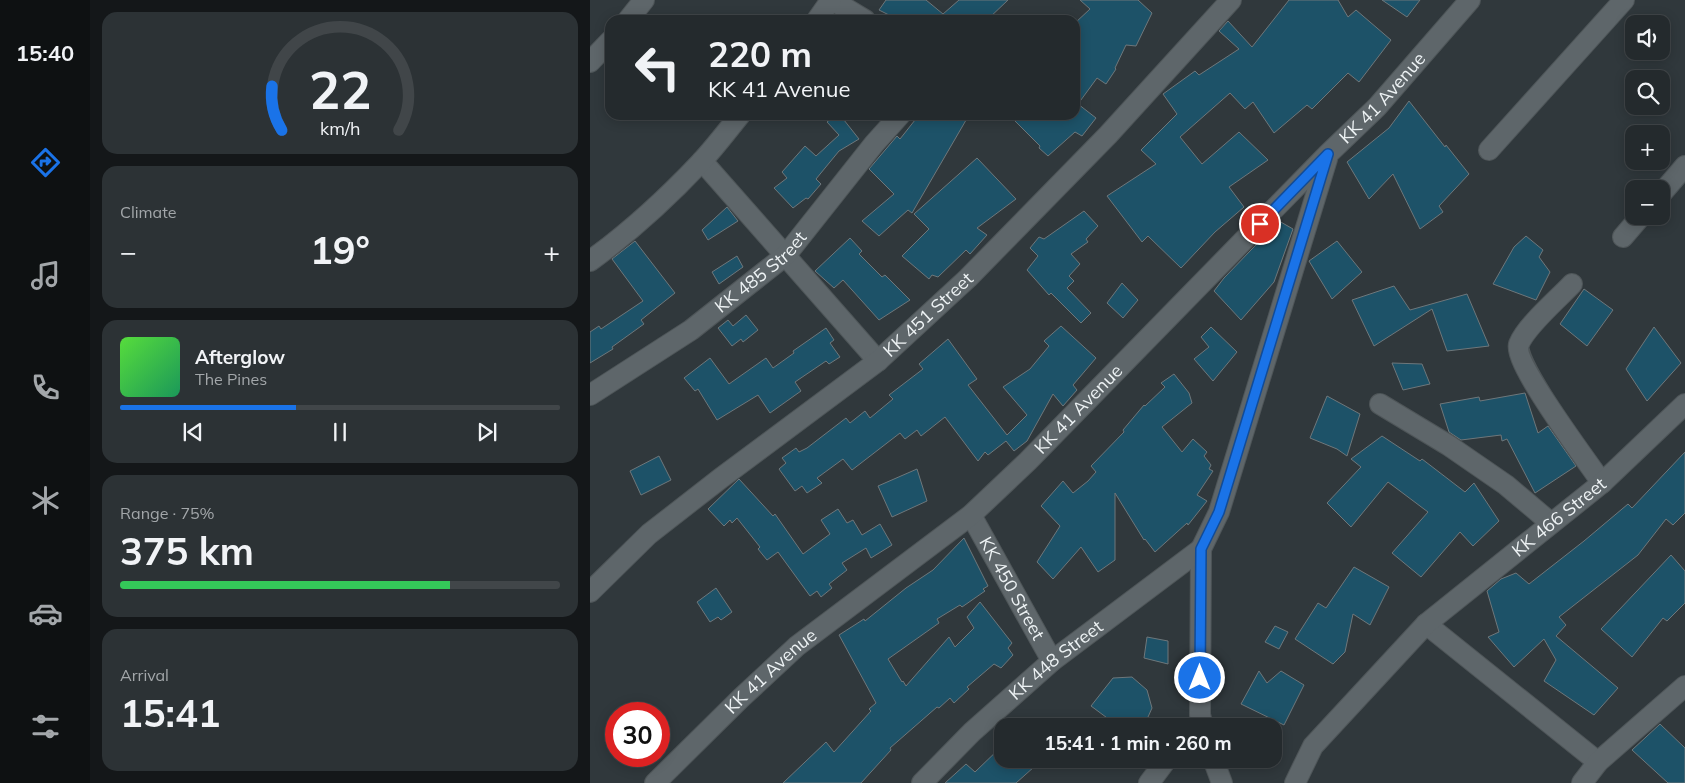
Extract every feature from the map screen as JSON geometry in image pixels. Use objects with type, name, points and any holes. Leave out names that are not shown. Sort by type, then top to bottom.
[{"type":"street","points":[[632,15],[644,0]]},
{"type":"street","points":[[820,15],[831,0],[856,15]]},
{"type":"street","name":"KK 451 Street","points":[[590,592],[649,534],[720,478],[878,361],[975,271],[1108,135],[1231,0]]},
{"type":"street","name":"KK 41 Avenue","points":[[655,783],[797,646],[971,515],[1028,461],[1328,154],[1377,107],[1470,0]]},
{"type":"street","points":[[1488,150],[1624,0]]},
{"type":"street","points":[[590,62],[605,46]]},
{"type":"street","points":[[590,261],[625,234],[664,199],[702,161],[736,120]]},
{"type":"street","name":"KK 485 Street","points":[[590,395],[691,330],[786,255],[874,144],[896,120]]},
{"type":"street","points":[[1198,718],[1201,549],[1219,512],[1328,154]]},
{"type":"street","points":[[702,161],[878,361]]},
{"type":"street","points":[[1670,184],[1685,166]]},
{"type":"street","points":[[1623,237],[1634,225]]},
{"type":"street","points":[[1572,284],[1529,328],[1519,342],[1518,349],[1521,361],[1532,381],[1602,483]]},
{"type":"street","points":[[1380,404],[1448,445],[1499,480],[1551,523]]},
{"type":"street","name":"KK 466 Street","points":[[1295,783],[1313,746],[1426,624],[1602,483],[1685,404]]},
{"type":"street","name":"KK 450 Street","points":[[971,515],[1052,660]]},
{"type":"street","name":"KK 448 Street","points":[[922,783],[972,732],[1052,660],[1201,549]]},
{"type":"street","points":[[1426,624],[1598,762]]},
{"type":"street","points":[[1582,783],[1598,762],[1685,686]]},
{"type":"street","points":[[1149,783],[1160,768]]},
{"type":"street","points":[[1216,768],[1222,783]]},
{"type":"building","points":[[886,0],[926,0],[943,14],[959,0],[1008,0],[992,15],[889,15],[879,10]]},
{"type":"building","points":[[1080,0],[1138,0],[1152,13],[1136,46],[1126,45],[1116,69],[1106,84],[1097,78],[1080,101],[1080,18],[1090,9]]},
{"type":"building","points":[[1289,0],[1338,0],[1348,17],[1356,10],[1391,40],[1359,82],[1348,73],[1312,109],[1307,105],[1274,133],[1253,102],[1245,109],[1230,93],[1180,137],[1202,164],[1239,132],[1268,160],[1229,187],[1244,207],[1215,232],[1181,268],[1148,236],[1142,242],[1107,196],[1156,164],[1141,150],[1177,114],[1163,94],[1195,71],[1199,75],[1239,49],[1219,31],[1228,21],[1252,47]]},
{"type":"building","points":[[1382,0],[1420,0],[1407,17]]},
{"type":"building","points":[[1409,101],[1469,174],[1439,206],[1443,212],[1420,229],[1393,174],[1369,199],[1347,162],[1389,128]]},
{"type":"building","points":[[1080,106],[1096,118],[1082,136],[1075,132],[1048,156],[1039,148],[1040,146],[1014,120],[1080,120]]},
{"type":"building","points":[[830,120],[844,120],[859,139],[839,151],[816,179],[821,184],[808,199],[806,198],[793,208],[774,188],[787,178],[782,172],[805,146],[816,156],[839,135],[827,122]]},
{"type":"building","points":[[915,120],[966,120],[912,213],[908,210],[879,236],[862,221],[894,194],[869,169],[897,136],[900,139]]},
{"type":"building","points":[[977,158],[1016,199],[977,228],[987,235],[970,254],[966,250],[938,277],[932,275],[929,279],[902,256],[929,229],[914,214]]},
{"type":"building","points":[[727,207],[738,221],[708,240],[702,230]]},
{"type":"building","points":[[1084,211],[1098,226],[1086,239],[1088,242],[1071,254],[1080,264],[1069,276],[1074,281],[1067,288],[1091,313],[1081,323],[1051,293],[1049,295],[1027,270],[1038,256],[1030,248],[1039,237],[1044,239]]},
{"type":"building","points":[[1279,221],[1293,229],[1274,282],[1241,320],[1214,291],[1224,278]]},
{"type":"building","points":[[1526,236],[1543,250],[1539,257],[1550,272],[1536,300],[1493,284],[1514,247]]},
{"type":"building","points":[[850,238],[862,251],[859,254],[882,277],[885,275],[910,300],[879,320],[843,280],[834,288],[815,271]]},
{"type":"building","points":[[635,241],[675,293],[641,320],[644,324],[612,347],[613,349],[590,363],[590,332],[599,326],[601,329],[643,301],[612,259]]},
{"type":"building","points":[[1337,241],[1362,272],[1332,299],[1309,261]]},
{"type":"building","points":[[737,256],[743,267],[719,284],[712,272]]},
{"type":"building","points":[[1122,283],[1138,300],[1123,318],[1107,303]]},
{"type":"building","points":[[1394,286],[1410,310],[1467,294],[1489,346],[1447,351],[1432,309],[1374,346],[1352,300]]},
{"type":"building","points":[[1584,289],[1613,310],[1587,346],[1560,324]]},
{"type":"building","points":[[746,315],[758,330],[743,342],[741,339],[732,346],[718,328],[728,320],[733,326]]},
{"type":"building","points":[[1061,326],[1096,358],[1073,385],[1077,390],[1063,406],[1053,394],[1027,441],[1014,451],[1006,441],[988,455],[985,452],[978,461],[945,417],[921,436],[917,430],[905,439],[900,433],[852,470],[843,459],[817,478],[822,483],[807,493],[802,486],[795,491],[779,469],[786,463],[782,458],[796,448],[799,452],[807,448],[846,418],[850,423],[865,411],[870,418],[893,399],[889,395],[923,369],[919,364],[948,339],[977,379],[968,385],[1007,435],[1027,415],[1003,387],[1030,369],[1049,346],[1044,341]]},
{"type":"building","points":[[1211,327],[1237,352],[1213,381],[1194,359],[1209,347],[1201,337]]},
{"type":"building","points":[[1654,327],[1681,363],[1647,401],[1626,369]]},
{"type":"building","points":[[826,328],[834,340],[830,343],[840,357],[829,364],[826,361],[795,382],[801,391],[770,413],[758,395],[717,420],[698,389],[695,391],[684,378],[710,358],[729,384],[766,358],[773,368],[794,353],[793,351]]},
{"type":"building","points":[[1392,363],[1422,364],[1430,384],[1403,390]]},
{"type":"building","points":[[1174,374],[1189,393],[1192,403],[1162,427],[1182,452],[1193,439],[1207,452],[1204,456],[1211,465],[1209,469],[1213,471],[1197,495],[1207,501],[1188,525],[1187,523],[1155,552],[1144,540],[1115,493],[1115,560],[1098,572],[1081,547],[1053,579],[1037,562],[1060,526],[1041,506],[1063,481],[1073,493],[1088,481],[1096,472],[1091,466],[1124,432],[1123,430],[1144,405],[1165,387],[1161,383]]},
{"type":"building","points":[[1525,393],[1538,433],[1548,426],[1576,466],[1535,493],[1507,439],[1502,441],[1501,435],[1461,440],[1449,432],[1440,404],[1479,397],[1480,401]]},
{"type":"building","points":[[1327,396],[1360,414],[1347,456],[1337,449],[1310,438]]},
{"type":"building","points":[[1382,436],[1420,461],[1422,459],[1465,492],[1474,483],[1499,521],[1473,546],[1460,532],[1421,577],[1392,553],[1428,512],[1388,482],[1351,527],[1327,503],[1361,467],[1351,459]]},
{"type":"building","points":[[1685,452],[1685,513],[1673,525],[1666,519],[1638,555],[1559,617],[1566,625],[1556,636],[1618,688],[1594,715],[1544,681],[1556,660],[1544,639],[1514,667],[1488,637],[1499,632],[1487,591],[1501,579],[1516,573],[1529,584],[1628,504],[1632,508]]},
{"type":"building","points":[[659,456],[671,480],[641,495],[630,471]]},
{"type":"building","points":[[917,469],[927,501],[892,517],[878,486]]},
{"type":"building","points":[[739,479],[773,516],[775,514],[803,554],[830,534],[821,520],[838,509],[847,523],[853,520],[862,535],[880,524],[892,545],[871,558],[866,548],[842,563],[847,570],[829,584],[832,588],[821,597],[817,591],[810,596],[778,552],[767,560],[758,549],[760,547],[737,518],[732,523],[730,520],[724,526],[708,509]]},
{"type":"building","points":[[964,538],[988,586],[983,589],[985,591],[962,607],[960,605],[937,619],[939,623],[888,659],[906,686],[949,637],[955,647],[974,628],[967,617],[980,602],[1012,643],[1008,648],[1013,655],[1001,668],[994,664],[967,687],[969,689],[954,703],[950,698],[939,708],[937,707],[890,748],[891,750],[861,783],[783,783],[826,742],[834,752],[876,703],[839,635],[864,619],[865,621],[906,588],[933,570]]},
{"type":"building","points":[[1671,555],[1685,571],[1685,603],[1667,621],[1663,618],[1632,657],[1601,629]]},
{"type":"building","points":[[1354,567],[1389,587],[1370,625],[1353,614],[1345,652],[1333,664],[1295,639],[1318,603],[1326,608]]},
{"type":"building","points":[[716,588],[732,612],[721,620],[718,617],[710,622],[697,602]]},
{"type":"building","points":[[1275,626],[1288,632],[1279,649],[1265,642]]},
{"type":"building","points":[[1147,637],[1168,641],[1168,664],[1144,658]]},
{"type":"building","points":[[1259,671],[1267,683],[1281,671],[1304,685],[1284,725],[1282,724],[1282,718],[1270,718],[1241,704]]},
{"type":"building","points":[[1132,677],[1147,690],[1152,708],[1148,718],[1107,718],[1091,706],[1113,678]]},
{"type":"building","points":[[1660,724],[1685,748],[1685,783],[1668,783],[1632,750]]},
{"type":"building","points":[[994,754],[994,768],[1033,768],[1016,783],[945,783],[966,764],[975,772]]},
{"type":"route","points":[[1200,678],[1201,549],[1219,512],[1328,154],[1260,224]]}]
